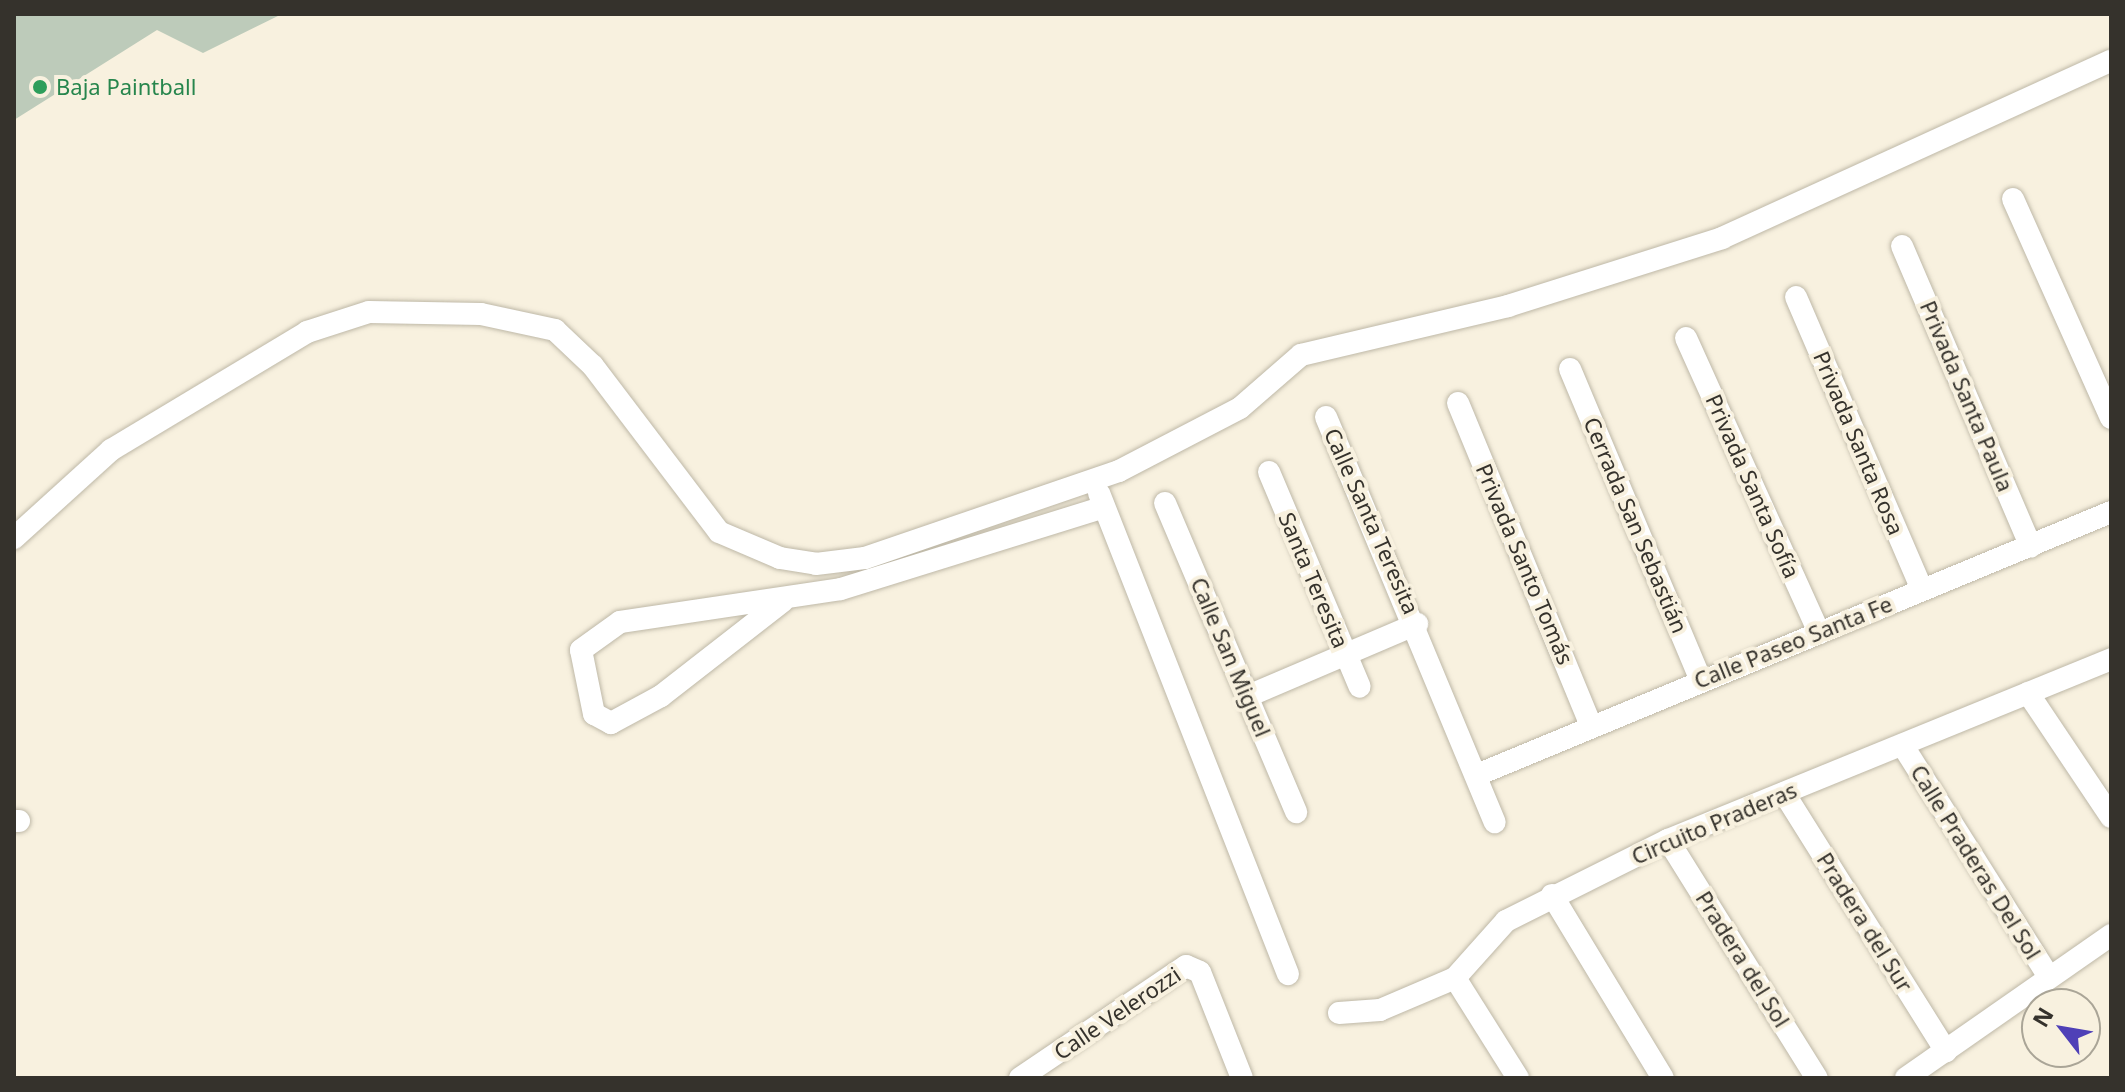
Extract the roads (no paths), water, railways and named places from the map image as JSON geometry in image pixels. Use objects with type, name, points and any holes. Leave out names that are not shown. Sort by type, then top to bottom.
[{"type":"street","points":[[14,538],[111,450],[307,332],[369,312],[481,314],[555,330],[593,366],[695,509],[719,532],[780,558],[816,564],[865,558],[1094,480],[1240,408],[1301,355],[1508,306],[1722,238],[2111,61]]},
{"type":"street","points":[[2013,199],[2111,418]]},
{"type":"street","name":"Privada Santa Paula","points":[[1902,246],[2031,547]]},
{"type":"street","name":"Privada Santa Rosa","points":[[1796,297],[1922,589]]},
{"type":"street","name":"Privada Santa Sofía","points":[[1686,338],[1819,633]]},
{"type":"street","name":"Cerrada San Sebastián","points":[[1570,369],[1701,680]]},
{"type":"street","name":"Privada Santo Tomás","points":[[1458,403],[1591,725]]},
{"type":"street","name":"Calle Santa Teresita","points":[[1326,417],[1417,624],[1495,822]]},
{"type":"street","name":"Santa Teresita","points":[[1269,472],[1360,687]]},
{"type":"street","points":[[1094,480],[1288,974]]},
{"type":"street","name":"Calle San Miguel","points":[[1165,503],[1296,812]]},
{"type":"street","points":[[783,601],[661,696],[611,723],[594,714],[578,661],[597,635],[650,614],[783,601],[1104,507]]},
{"type":"street","name":"Calle Paseo Santa Fe","points":[[1477,775],[1591,725],[2111,512]]},
{"type":"street","name":"Calle Santa Teresita","points":[[1248,696],[1417,624]]},
{"type":"street","name":"Circuito Praderas","points":[[1339,1013],[1380,1010],[1455,978],[1506,921],[1552,895],[1668,840],[2111,659]]},
{"type":"street","points":[[2028,693],[2111,817]]},
{"type":"street","name":"Calle Praderas Del Sol","points":[[1903,746],[2049,977]]},
{"type":"street","name":"Pradera del Sur","points":[[1784,793],[1946,1051]]},
{"type":"street","name":"Pradera del Sol","points":[[1668,840],[1817,1078]]},
{"type":"street","points":[[1552,895],[1663,1078]]},
{"type":"street","points":[[1906,1078],[2111,935]]},
{"type":"street","name":"Calle Velerozzi","points":[[1020,1078],[1186,966],[1200,972],[1242,1078]]},
{"type":"street","points":[[1455,978],[1518,1078]]},
{"type":"place","name":"Baja Paintball","points":[[40,87]]}]
